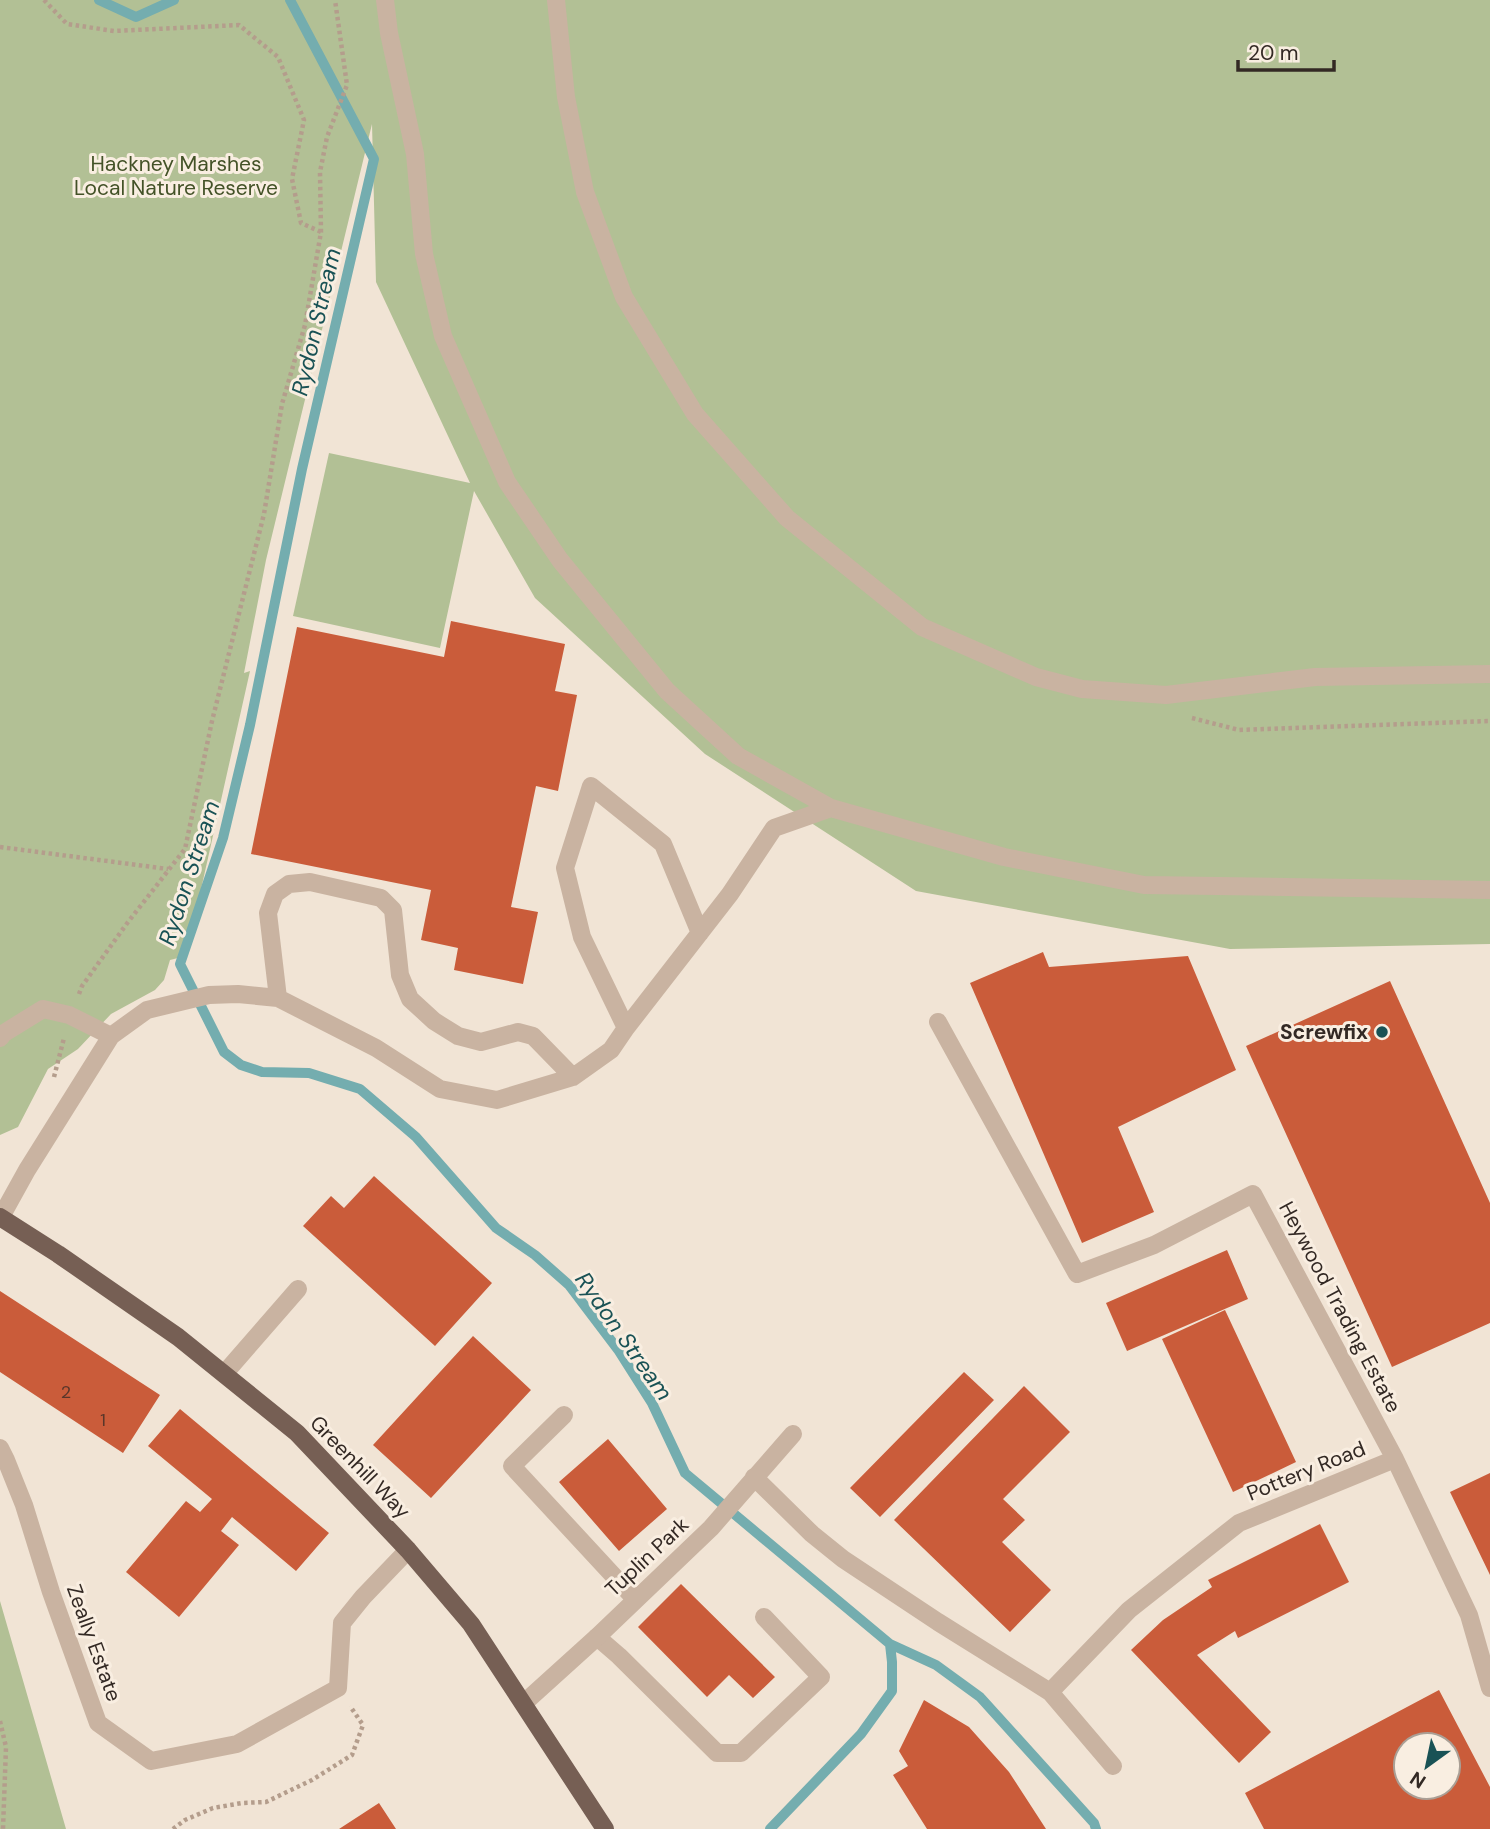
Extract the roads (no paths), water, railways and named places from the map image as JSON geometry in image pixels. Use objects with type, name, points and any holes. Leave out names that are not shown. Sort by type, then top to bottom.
[{"type":"main road","name":"Greenhill Way","points":[[0,1217],[167,1330],[297,1433],[408,1550],[471,1624],[605,1829]]},
{"type":"street","points":[[386,0],[389,33],[415,154],[424,254],[443,336],[507,482],[560,560],[667,691],[737,756],[831,808],[1004,858],[1144,886],[1490,890]]},
{"type":"street","points":[[556,0],[566,97],[585,192],[624,297],[695,414],[787,518],[922,627],[1036,677],[1082,689],[1166,695],[1315,677],[1490,674]]},
{"type":"street","points":[[626,1028],[582,937],[565,867],[591,786],[663,844],[700,933]]},
{"type":"street","points":[[0,1217],[111,1036],[147,1010],[182,1001],[209,995],[238,994],[278,998],[376,1048],[440,1089],[496,1100],[573,1077],[611,1051],[730,894],[774,828],[831,808]]},
{"type":"street","points":[[278,998],[268,913],[275,894],[289,884],[310,882],[381,898],[393,910],[400,975],[410,999],[434,1021],[458,1036],[481,1042],[518,1032],[533,1036],[573,1077]]},
{"type":"street","points":[[0,1038],[43,1009],[69,1015],[111,1036]]},
{"type":"street","name":"Heywood Trading Estate","points":[[938,1022],[1077,1274],[1154,1245],[1253,1194],[1395,1459]]},
{"type":"street","points":[[224,1374],[298,1289]]},
{"type":"street","points":[[564,1415],[512,1466],[635,1599]]},
{"type":"street","name":"Tuplin Park","points":[[524,1703],[711,1528],[793,1434]]},
{"type":"street","name":"Zeally Estate","points":[[0,1448],[24,1505],[51,1592],[98,1723],[151,1761],[237,1745],[338,1688],[342,1623],[408,1550]]},
{"type":"street","name":"Pottery Road","points":[[1050,1692],[1129,1610],[1239,1523],[1395,1459],[1469,1615],[1490,1688]]},
{"type":"street","points":[[754,1477],[812,1534],[843,1559],[1050,1692],[1113,1766]]},
{"type":"street","points":[[597,1637],[717,1753],[741,1753],[821,1677],[764,1617]]},
{"type":"waterway","points":[[99,0],[136,17],[174,0]]},
{"type":"waterway","name":"Rydon Stream","points":[[290,0],[374,159],[302,469],[250,725],[223,838],[180,964],[224,1052],[241,1065],[262,1072],[309,1073],[360,1089],[416,1137],[496,1228],[535,1255],[569,1285],[619,1351],[652,1403],[685,1473],[890,1644],[892,1691],[861,1734],[770,1829]]},
{"type":"waterway","points":[[890,1644],[936,1665],[980,1697],[1094,1823],[1096,1829]]},
{"type":"place","name":"Screwfix","points":[[1382,1032]]},
{"type":"park label","name":"Hackney Marshes Local Nature Reserve","points":[[176,176]]}]
